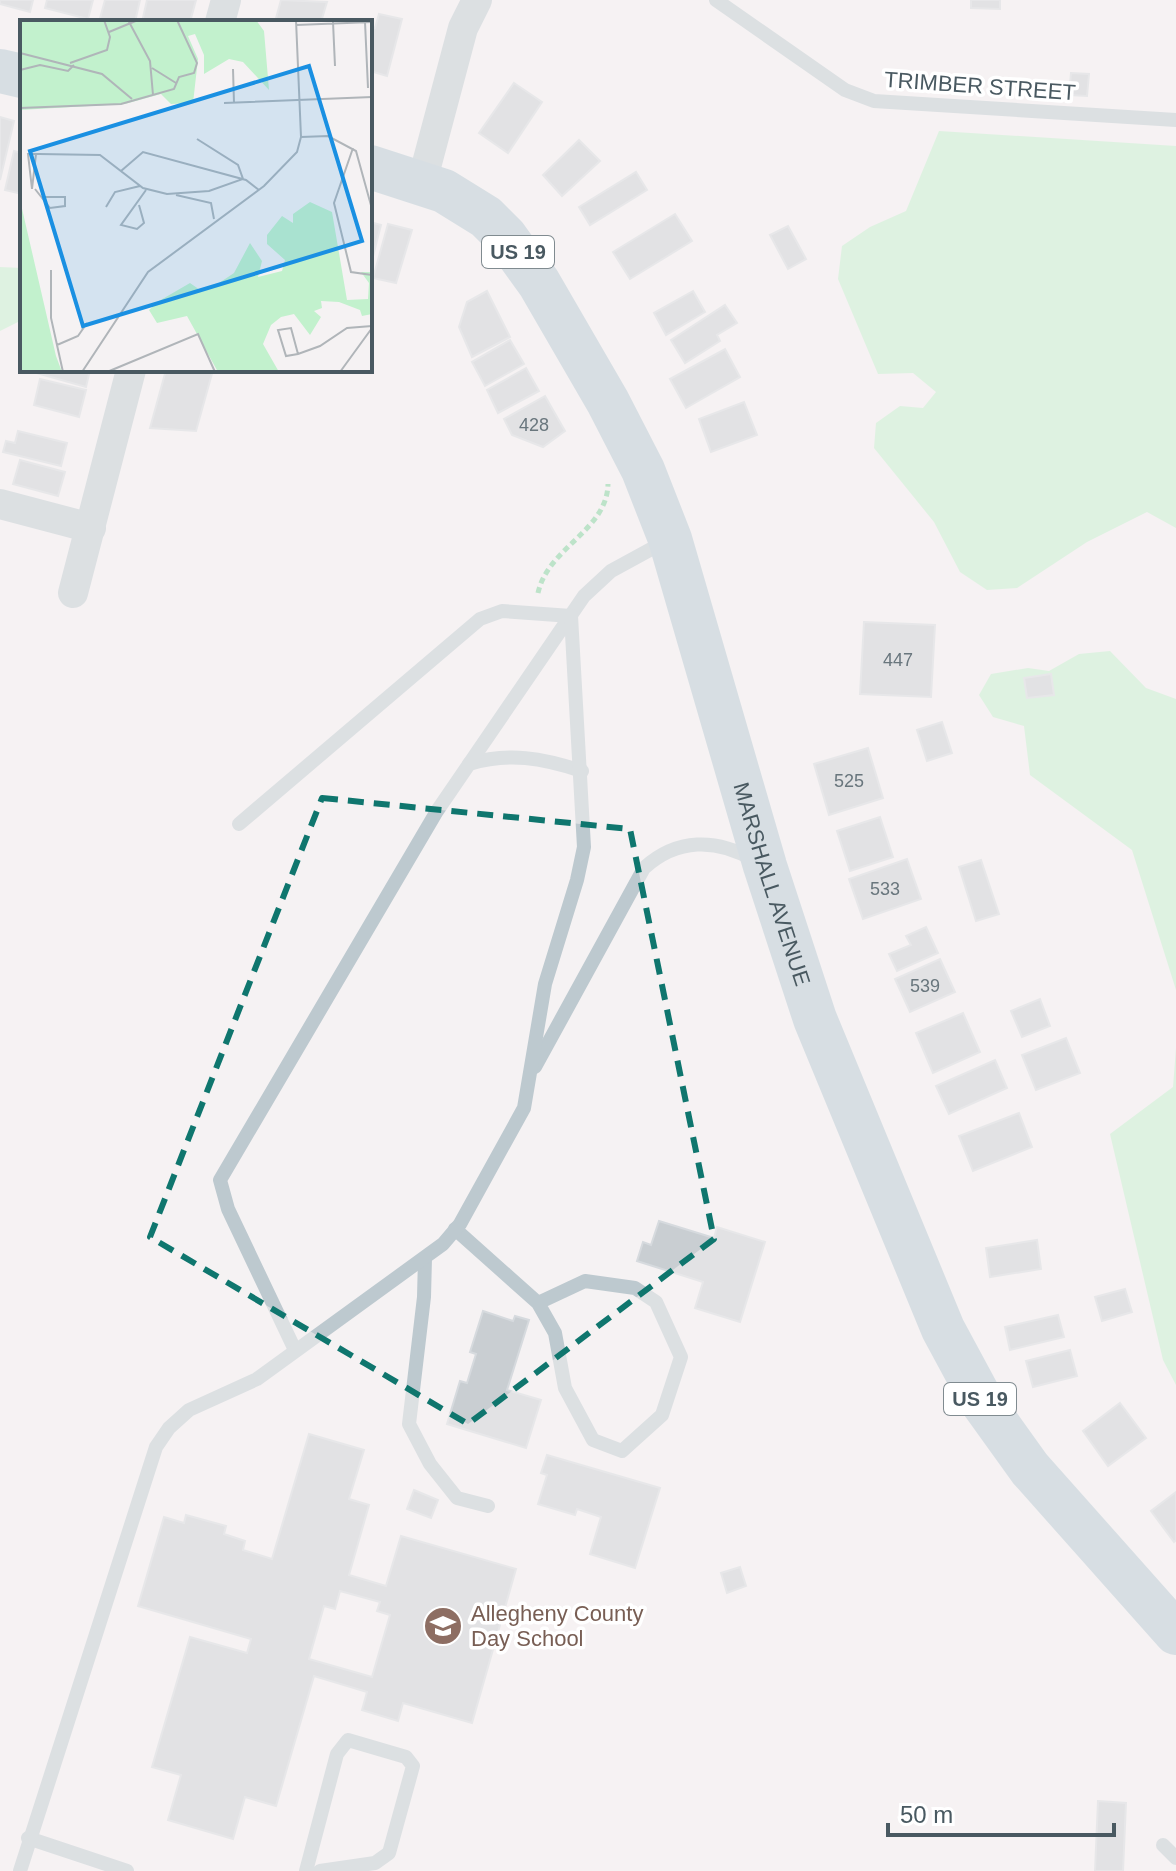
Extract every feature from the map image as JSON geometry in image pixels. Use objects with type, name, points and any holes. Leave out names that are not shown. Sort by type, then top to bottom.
[{"type":"main road","points":[[0,71],[20,76]]},
{"type":"main road","name":"MARSHALL AVENUE","points":[[372,168],[422,182],[464,201],[486,217],[523,259],[627,436],[670,539],[765,866],[815,1019],[962,1370],[1030,1469],[1176,1633]]},
{"type":"street","points":[[221,20],[226,0]]},
{"type":"street","points":[[422,182],[463,28],[477,0]]},
{"type":"street","points":[[73,593],[130,372]]},
{"type":"street","points":[[0,504],[91,528]]},
{"type":"lane","name":"TRIMBER STREET","points":[[716,0],[845,90],[874,101],[909,106],[1176,120]]},
{"type":"lane","points":[[295,1350],[228,1209],[220,1180],[437,811],[571,616],[596,583],[611,571],[670,539]]},
{"type":"lane","points":[[239,824],[480,619],[502,611],[571,616]]},
{"type":"lane","points":[[20,1871],[28,1838],[156,1447],[189,1410],[257,1379],[425,1258],[455,1229],[524,1108],[545,984],[584,847],[571,616]]},
{"type":"lane","points":[[469,764],[498,756],[527,757],[582,771]]},
{"type":"lane","points":[[531,1075],[644,868],[675,847],[701,843],[740,852],[765,866]]},
{"type":"lane","points":[[455,1229],[538,1303],[555,1333],[565,1388],[593,1440],[622,1451],[662,1415],[681,1357],[656,1302],[635,1288],[585,1281],[538,1303]]},
{"type":"lane","points":[[425,1258],[424,1297],[409,1424],[430,1464],[457,1498],[488,1506]]},
{"type":"lane","points":[[306,1871],[337,1754],[348,1740],[406,1757],[413,1766],[389,1853],[375,1863],[320,1871]]},
{"type":"lane","points":[[28,1838],[127,1871]]},
{"type":"lane","points":[[1163,1845],[1176,1858]]},
{"type":"path","points":[[534,614],[546,574],[578,534],[603,513],[607,502],[608,474]]},
{"type":"highlighted area","points":[[322,798],[630,829],[714,1239],[468,1424],[150,1237]]},
{"type":"green space","points":[[939,131],[1176,146],[1176,528],[1147,512],[1087,542],[1017,588],[987,590],[960,572],[934,522],[874,448],[876,423],[900,406],[923,408],[936,392],[913,373],[878,374],[838,279],[842,246],[870,227],[906,211]]},
{"type":"green space","points":[[0,267],[20,268],[20,321],[0,331]]},
{"type":"green space","points":[[1110,651],[1146,688],[1176,699],[1176,990],[1132,850],[1030,775],[1024,726],[993,717],[979,695],[991,674],[1028,668],[1049,671],[1079,654]]},
{"type":"green space","points":[[1176,1048],[1176,1385],[1163,1360],[1110,1134],[1173,1087]]},
{"type":"building","points":[[0,0],[33,0],[30,12],[0,4]]},
{"type":"building","points":[[47,0],[93,0],[88,19],[45,8]]},
{"type":"building","points":[[105,0],[140,0],[135,20],[100,20]]},
{"type":"building","points":[[147,0],[196,0],[191,20],[142,20]]},
{"type":"building","points":[[281,0],[327,2],[322,20],[276,20]]},
{"type":"building","points":[[971,0],[1000,0],[1000,9],[971,8]]},
{"type":"building","points":[[379,14],[402,19],[387,76],[372,72],[372,27],[375,28]]},
{"type":"building","points":[[1071,73],[1089,74],[1087,96],[1069,95]]},
{"type":"building","points":[[514,83],[542,102],[508,153],[479,133]]},
{"type":"building","points":[[0,117],[14,121],[0,180]]},
{"type":"building","points":[[579,140],[600,161],[562,196],[543,175]]},
{"type":"building","points":[[14,151],[20,152],[20,194],[5,190]]},
{"type":"building","points":[[636,172],[647,190],[590,225],[579,207]]},
{"type":"building","points":[[675,214],[692,241],[630,279],[613,252]]},
{"type":"building","points":[[372,223],[381,225],[372,260]]},
{"type":"building","points":[[388,224],[412,230],[396,283],[373,278]]},
{"type":"building","points":[[788,226],[806,259],[788,269],[770,235]]},
{"type":"building","points":[[487,291],[510,337],[472,357],[459,327],[467,302]]},
{"type":"building","points":[[693,291],[705,312],[666,335],[654,313]]},
{"type":"building","points":[[725,305],[737,323],[717,335],[720,341],[685,363],[671,340]]},
{"type":"building","points":[[510,340],[524,364],[485,386],[472,362]]},
{"type":"building","points":[[725,349],[740,377],[686,408],[670,379]]},
{"type":"building","points":[[526,368],[539,391],[498,413],[487,390]]},
{"type":"building","points":[[33,372],[90,372],[86,387]]},
{"type":"building","points":[[165,372],[212,372],[196,431],[150,428]]},
{"type":"building","points":[[40,379],[86,390],[79,417],[34,405]]},
{"type":"building","points":[[545,396],[565,431],[543,447],[512,435],[504,419]]},
{"type":"building","points":[[744,402],[757,435],[711,452],[699,419]]},
{"type":"building","points":[[18,431],[67,443],[61,466],[3,452],[6,441],[15,443]]},
{"type":"building","points":[[20,460],[65,472],[58,496],[13,484]]},
{"type":"building","points":[[864,622],[935,625],[931,697],[860,694]]},
{"type":"building","points":[[1051,674],[1054,695],[1027,698],[1024,678]]},
{"type":"building","points":[[942,722],[952,753],[927,761],[917,730]]},
{"type":"building","points":[[868,748],[883,798],[829,815],[814,764]]},
{"type":"building","points":[[880,817],[893,857],[850,871],[837,831]]},
{"type":"building","points":[[907,859],[921,899],[863,919],[849,879]]},
{"type":"building","points":[[981,860],[999,914],[976,921],[959,867]]},
{"type":"building","points":[[926,927],[938,953],[897,971],[889,954],[911,945],[906,936]]},
{"type":"building","points":[[940,959],[955,992],[910,1012],[895,979]]},
{"type":"building","points":[[1040,999],[1050,1026],[1022,1037],[1011,1011]]},
{"type":"building","points":[[963,1013],[980,1052],[933,1073],[916,1033]]},
{"type":"building","points":[[1066,1038],[1080,1073],[1036,1090],[1022,1055]]},
{"type":"building","points":[[995,1060],[1007,1088],[949,1114],[936,1086]]},
{"type":"building","points":[[1019,1113],[1032,1147],[973,1171],[959,1136]]},
{"type":"building","points":[[659,1221],[714,1238],[717,1227],[765,1242],[740,1322],[695,1308],[703,1282],[637,1261],[643,1242],[651,1245]]},
{"type":"building","points":[[1037,1240],[1041,1269],[990,1277],[986,1248]]},
{"type":"building","points":[[1125,1289],[1132,1312],[1102,1321],[1095,1297]]},
{"type":"building","points":[[483,1311],[513,1321],[515,1316],[529,1320],[507,1390],[541,1400],[526,1448],[447,1424],[460,1381],[467,1383],[476,1354],[470,1352]]},
{"type":"building","points":[[1058,1315],[1064,1337],[1010,1350],[1005,1327]]},
{"type":"building","points":[[1070,1350],[1077,1376],[1033,1387],[1026,1361]]},
{"type":"building","points":[[1120,1403],[1146,1438],[1108,1466],[1083,1431]]},
{"type":"building","name":"Allegheny County Day School","points":[[309,1434],[364,1450],[349,1499],[369,1505],[349,1575],[386,1586],[401,1536],[516,1569],[472,1723],[403,1703],[398,1721],[362,1710],[367,1692],[314,1676],[276,1806],[245,1797],[233,1839],[168,1820],[181,1775],[152,1767],[190,1637],[247,1653],[251,1639],[138,1606],[164,1517],[184,1523],[186,1515],[226,1526],[224,1534],[245,1541],[243,1550],[272,1559]],"holes":[[[340,1591],[380,1602],[377,1611],[390,1615],[372,1677],[309,1659],[324,1606],[335,1609]]]},
{"type":"building","points":[[547,1455],[660,1488],[635,1568],[590,1554],[601,1517],[577,1509],[575,1515],[538,1504],[547,1475],[541,1473]]},
{"type":"building","points":[[414,1490],[438,1500],[431,1518],[407,1509]]},
{"type":"building","points":[[1176,1492],[1176,1540],[1174,1542],[1151,1511]]},
{"type":"building","points":[[740,1567],[746,1586],[727,1593],[721,1573]]},
{"type":"building","points":[[1098,1801],[1126,1803],[1123,1871],[1095,1871]]},
{"type":"place","name":"Allegheny County Day School","points":[[443,1626]]}]
